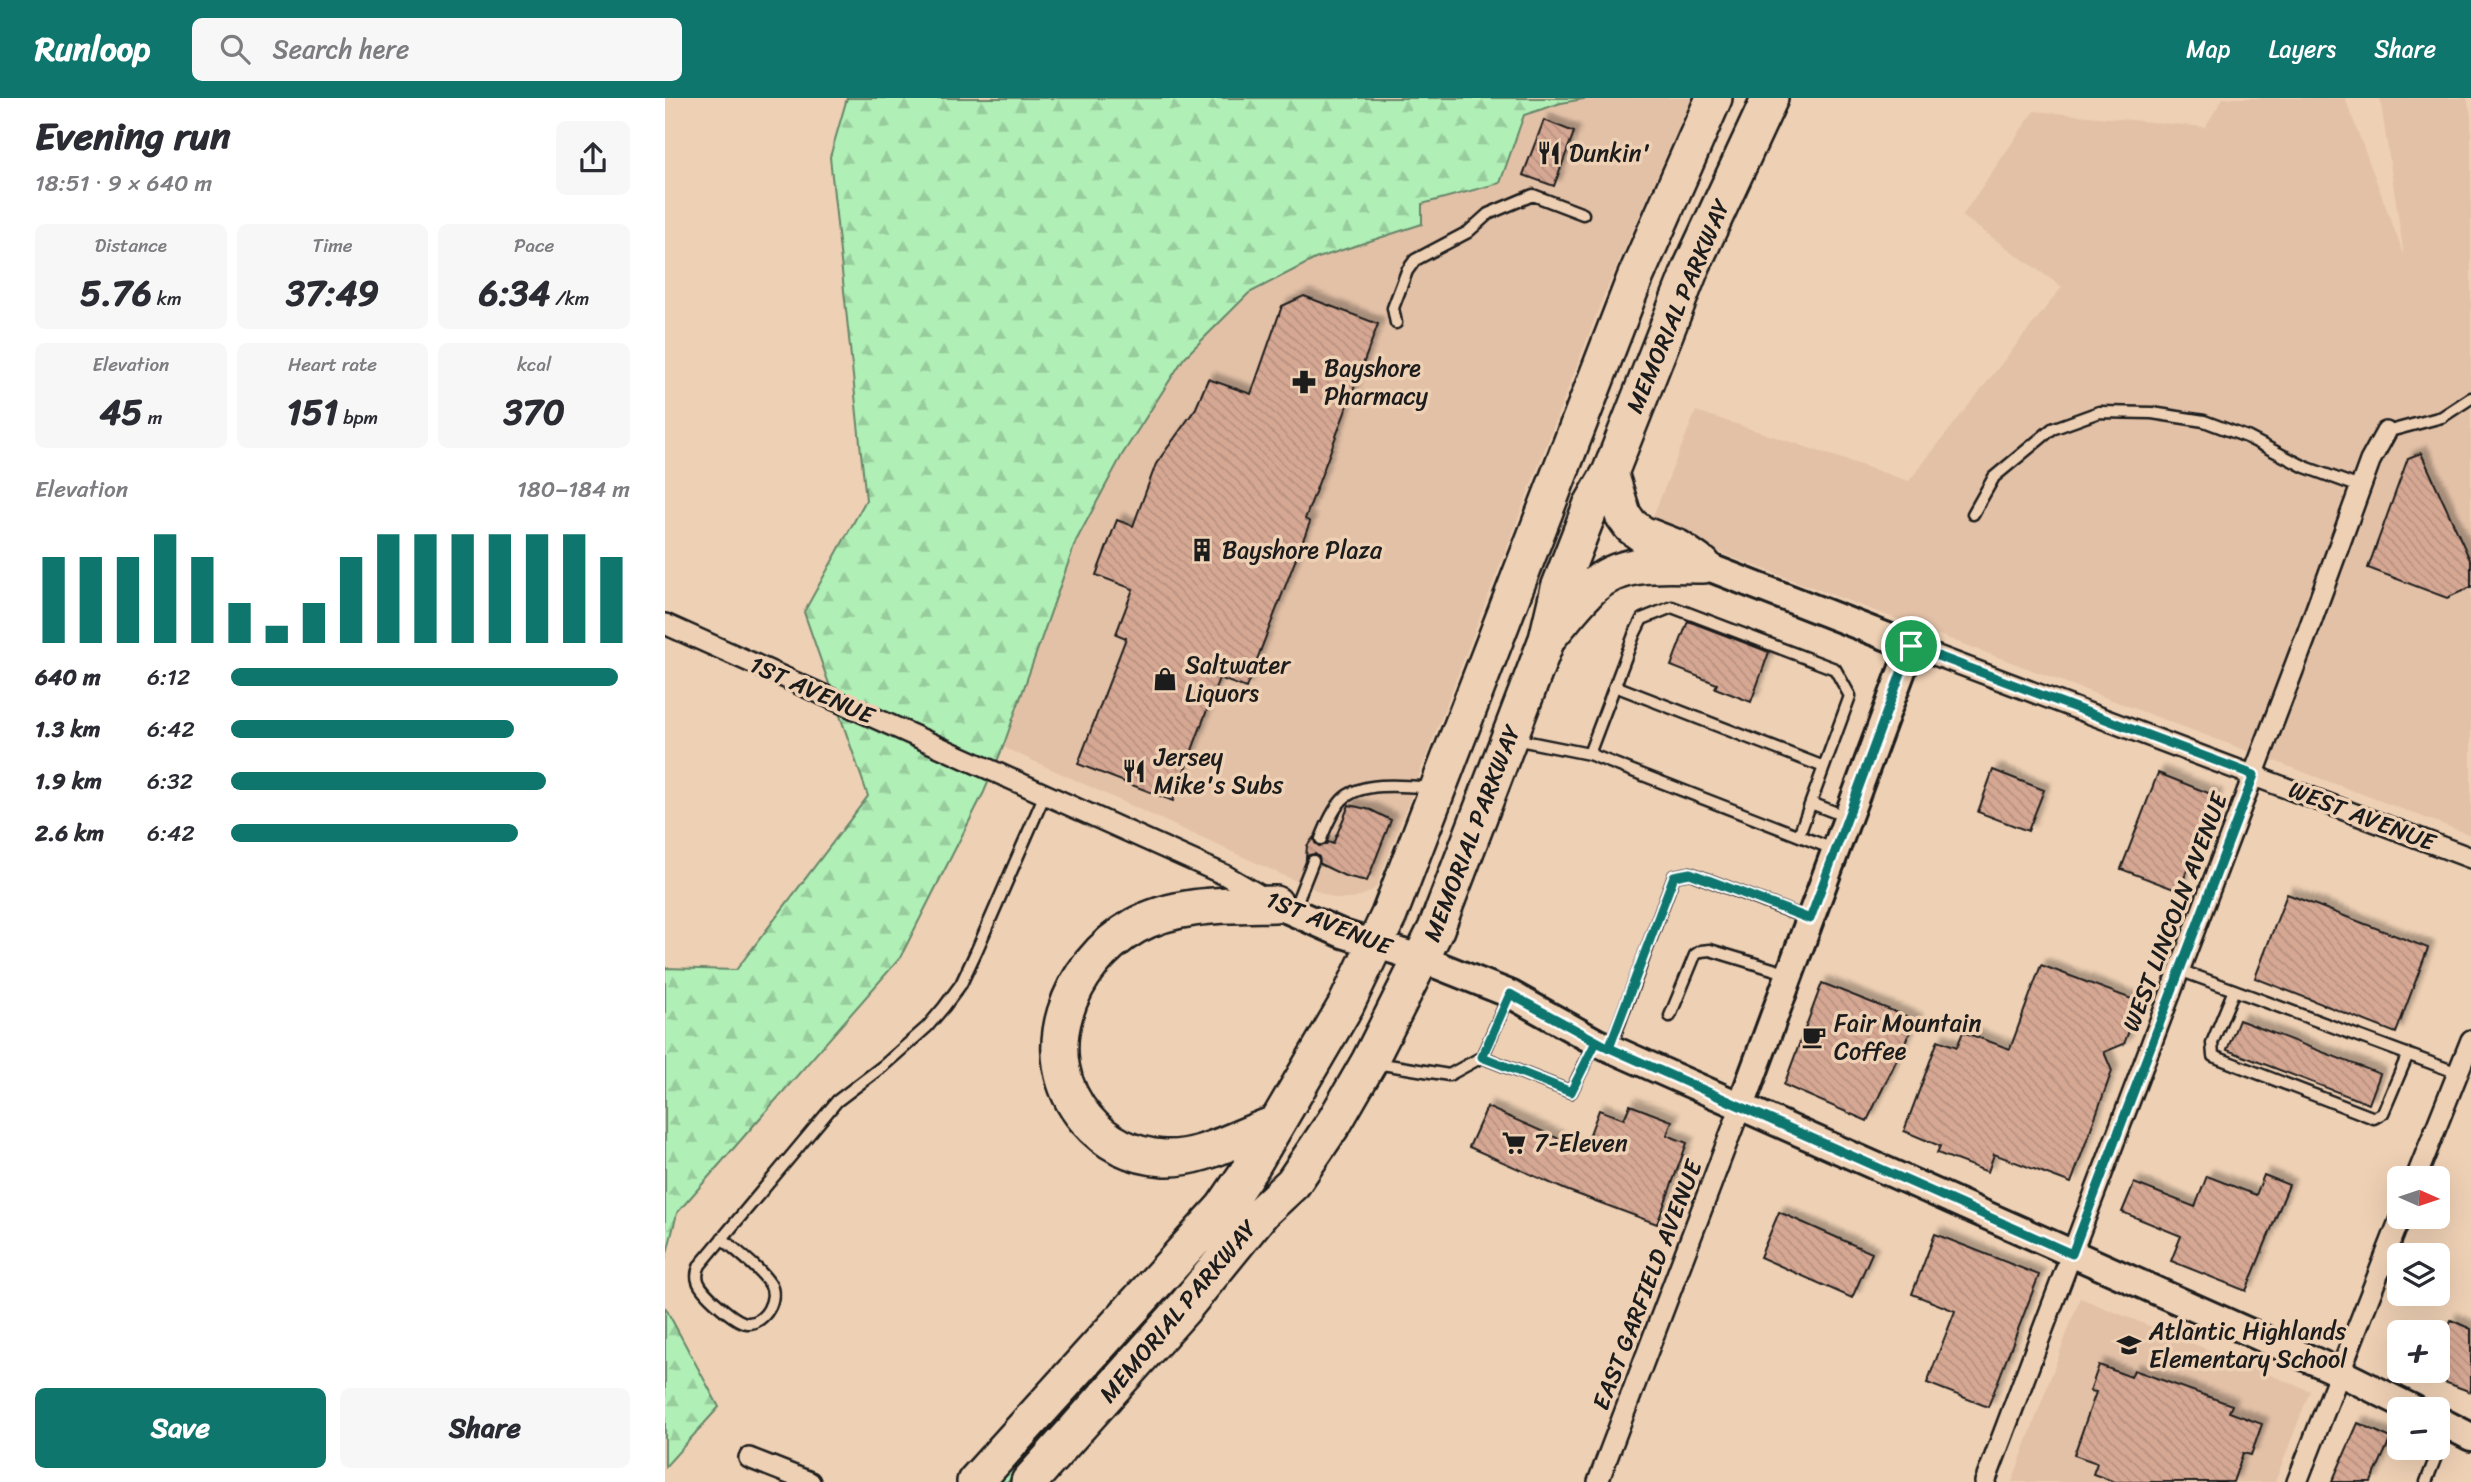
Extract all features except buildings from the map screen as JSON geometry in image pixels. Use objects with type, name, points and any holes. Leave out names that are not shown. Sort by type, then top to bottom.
[{"type":"highway","name":"MEMORIAL PARKWAY","points":[[975,1482],[1223,1208],[1253,1164],[1346,1005],[1376,945],[1635,278],[1714,98]]},
{"type":"highway","name":"MEMORIAL PARKWAY","points":[[1029,1482],[1160,1336],[1262,1212],[1293,1183],[1335,1121],[1369,1062],[1422,959],[1547,639],[1559,588],[1591,506],[1610,473],[1691,268],[1770,98]]},
{"type":"highway","points":[[1610,473],[1623,515],[1631,526],[1642,534],[1678,548],[1703,565]]},
{"type":"highway","points":[[1547,639],[1593,586],[1609,574],[1643,565],[1703,565]]},
{"type":"highway","points":[[1275,1124],[1190,1156],[1165,1158],[1136,1153],[1111,1142],[1077,1109],[1061,1068],[1059,1045],[1061,1023],[1081,979],[1112,942],[1134,927],[1157,916],[1182,909],[1284,908]]},
{"type":"street","name":"WEST LINCOLN AVENUE","points":[[1985,1482],[2254,775],[2360,487],[2386,432]]},
{"type":"street","name":"WEST AVENUE","points":[[1703,565],[2471,858]]},
{"type":"street","name":"1ST AVENUE","points":[[665,624],[1225,875],[1284,908],[1343,934],[1422,959],[1510,994],[1603,1045],[2339,1372],[2390,1397]]},
{"type":"street","points":[[1741,1106],[1911,646]]},
{"type":"street","points":[[2421,1166],[2471,1040]]},
{"type":"street","name":"EAST GARFIELD AVENUE","points":[[1598,1482],[1741,1106]]},
{"type":"street","points":[[2297,1482],[2396,1229]]},
{"type":"street","points":[[749,1458],[810,1482]]},
{"type":"lane","points":[[1396,323],[1393,308],[1407,271],[1415,260],[1468,232],[1488,214],[1533,195],[1583,214]]},
{"type":"lane","points":[[2386,432],[2442,417],[2471,398]]},
{"type":"lane","points":[[1973,514],[1994,477],[2052,429],[2099,412],[2152,413],[2204,421],[2247,438],[2305,467],[2360,487]]},
{"type":"lane","points":[[1589,754],[1642,619],[1672,607],[1835,669],[1850,696],[1799,835]]},
{"type":"lane","points":[[1615,686],[1824,767]]},
{"type":"lane","points":[[1510,738],[1589,754],[1836,850]]},
{"type":"lane","points":[[1321,839],[1334,812],[1343,799],[1352,793],[1378,786],[1437,789]]},
{"type":"lane","points":[[722,1238],[765,1278],[773,1291],[772,1304],[755,1321],[749,1323],[737,1319],[703,1290],[697,1279],[700,1265],[722,1238],[837,1101],[927,1027],[961,984],[1045,794]]},
{"type":"lane","points":[[1811,803],[1848,818]]},
{"type":"lane","points":[[1284,908],[1313,861]]},
{"type":"lane","points":[[1482,1057],[1571,1092],[1603,1045],[1674,876],[1690,873],[1810,919]]},
{"type":"lane","points":[[1669,1016],[1695,955],[1701,951],[1710,950],[1789,974]]},
{"type":"lane","points":[[2179,970],[2458,1073]]},
{"type":"lane","points":[[2234,990],[2212,1043],[2213,1056],[2365,1115],[2374,1118],[2383,1112],[2408,1054]]},
{"type":"lane","points":[[1369,1062],[1449,1075],[1482,1057],[1510,994]]},
{"type":"lane","points":[[2426,1482],[2452,1428]]},
{"type":"shaded area","name":"Bayshore Plaza","points":[[1589,98],[1692,98],[1605,293],[1376,887],[1353,899],[1337,899],[1003,747],[1076,541],[1122,455],[1184,358],[1249,293],[1315,259],[1422,224],[1422,204],[1500,183],[1524,115],[1561,103]]},
{"type":"shaded area","points":[[2223,98],[2345,98],[2404,255],[2380,98],[2467,98],[2471,115],[2471,835],[1649,526],[1696,411],[1909,481],[2062,287],[1962,216],[2034,111],[2205,127]]},
{"type":"shaded area","name":"Atlantic Highlands Elementary School","points":[[2080,1298],[2310,1391],[2275,1482],[2012,1482]]},
{"type":"green space","points":[[847,98],[1589,98],[1561,103],[1524,115],[1500,183],[1422,204],[1422,224],[1315,259],[1249,293],[1184,358],[1122,455],[1076,541],[1003,747],[984,792],[900,958],[677,1213],[665,1261],[665,968],[736,970],[868,796],[804,612],[866,500],[830,157]]},
{"type":"green space","points":[[1171,1292],[1176,1297],[1008,1482],[998,1482]]},
{"type":"green space","points":[[665,1307],[719,1407],[665,1467]]},
{"type":"place","name":"Dunkin'","points":[[1549,153]]},
{"type":"place","name":"Bayshore Pharmacy","points":[[1304,382]]},
{"type":"place","name":"Bayshore Plaza","points":[[1202,550]]},
{"type":"place","name":"Saltwater Liquors","points":[[1165,679]]},
{"type":"place","name":"Jersey Mike's Subs","points":[[1134,771]]},
{"type":"place","name":"Fair Mountain Coffee","points":[[1814,1037]]},
{"type":"place","name":"7-Eleven","points":[[1514,1143]]},
{"type":"place","name":"Atlantic Highlands Elementary School","points":[[2129,1345]]},
{"type":"route","points":[[1911,646],[1810,919],[1690,873],[1674,876],[1609,1048],[1596,1042],[1510,994],[1482,1057],[1571,1092],[1596,1042],[1741,1106],[2072,1254],[2254,775],[1911,646]]}]
